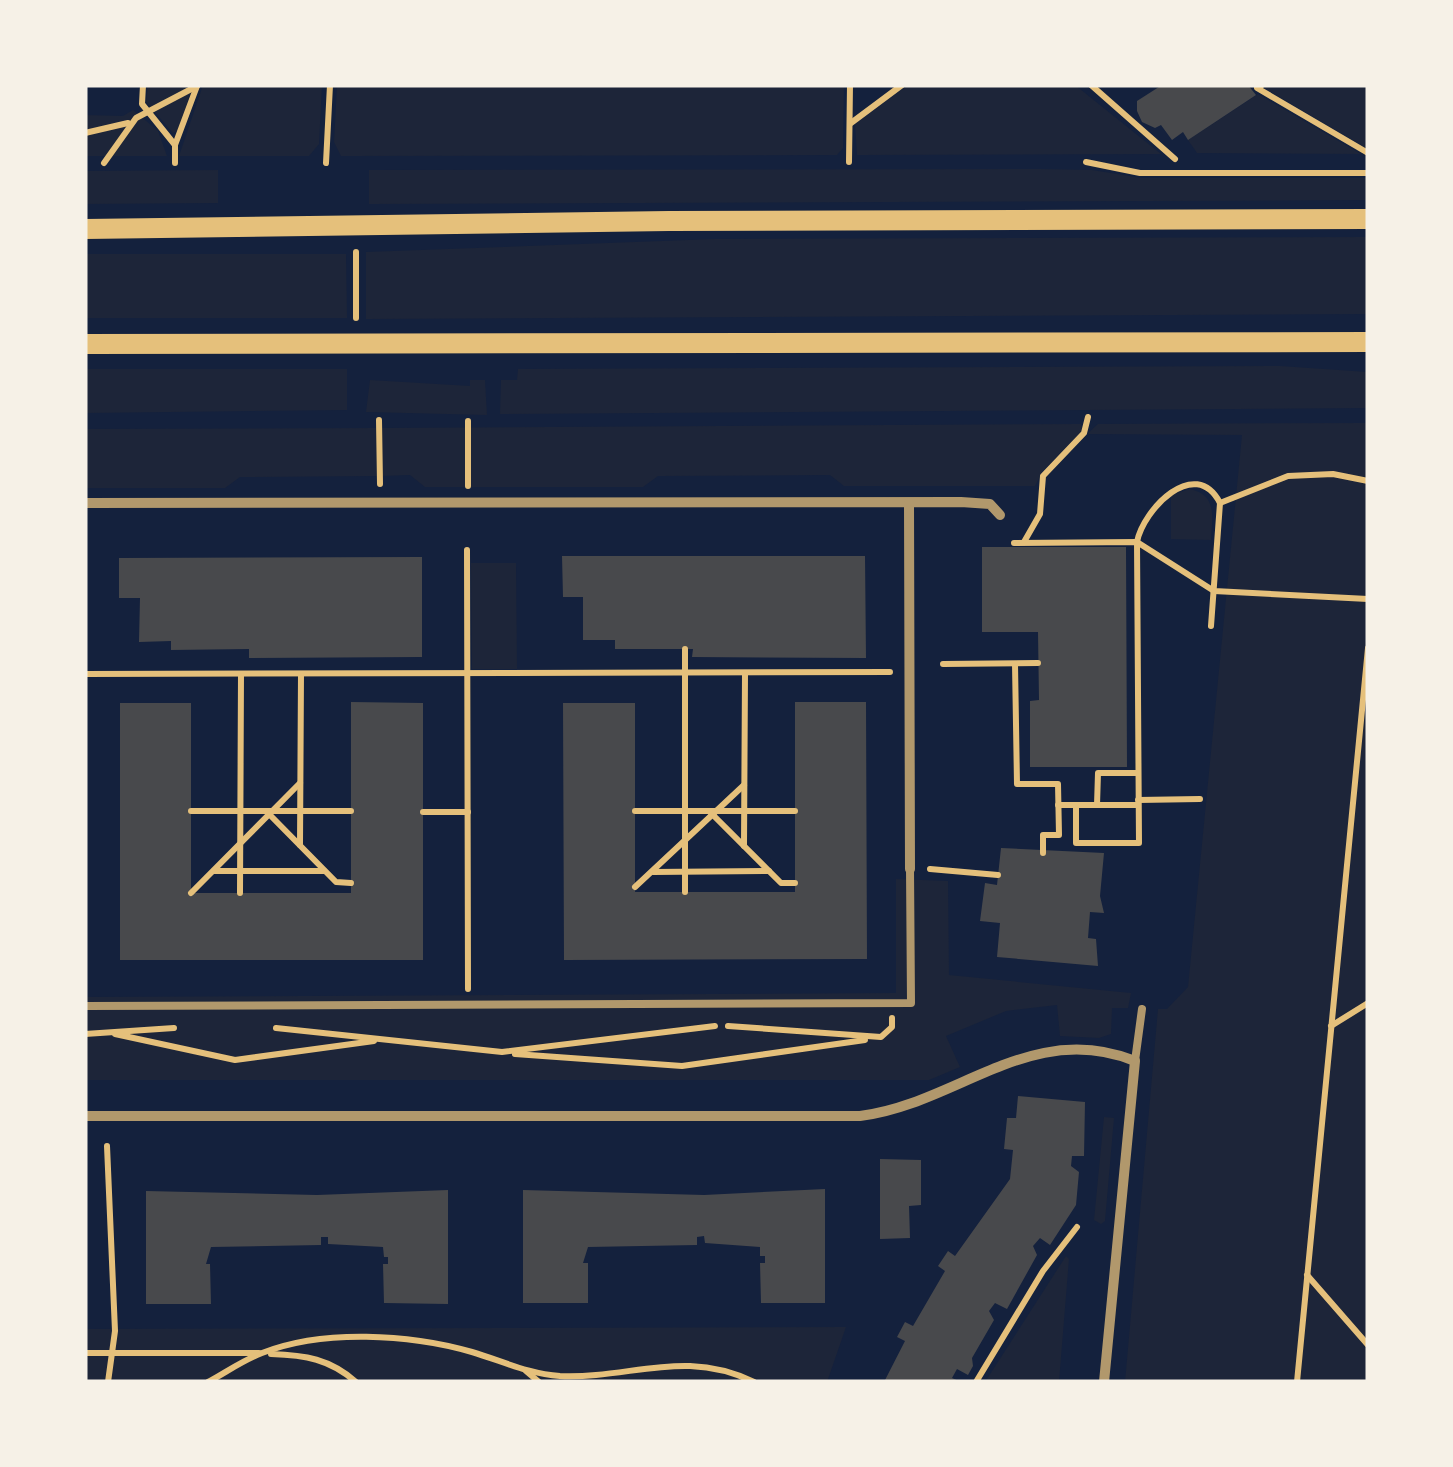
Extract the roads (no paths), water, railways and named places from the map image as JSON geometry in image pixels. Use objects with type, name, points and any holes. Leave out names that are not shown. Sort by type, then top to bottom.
[{"type":"main road","points":[[85,229],[670,220],[1368,219]]},
{"type":"main road","points":[[85,344],[1368,342]]},
{"type":"street","points":[[85,503],[983,503],[996,507],[1000,516]]},
{"type":"street","points":[[909,503],[910,869]]},
{"type":"street","points":[[85,1116],[860,1116],[903,1107],[1018,1056],[1080,1050],[1135,1061],[1104,1382]]},
{"type":"lane","points":[[85,1006],[911,1003],[910,869]]},
{"type":"lane","points":[[1135,1061],[1142,1009]]}]
